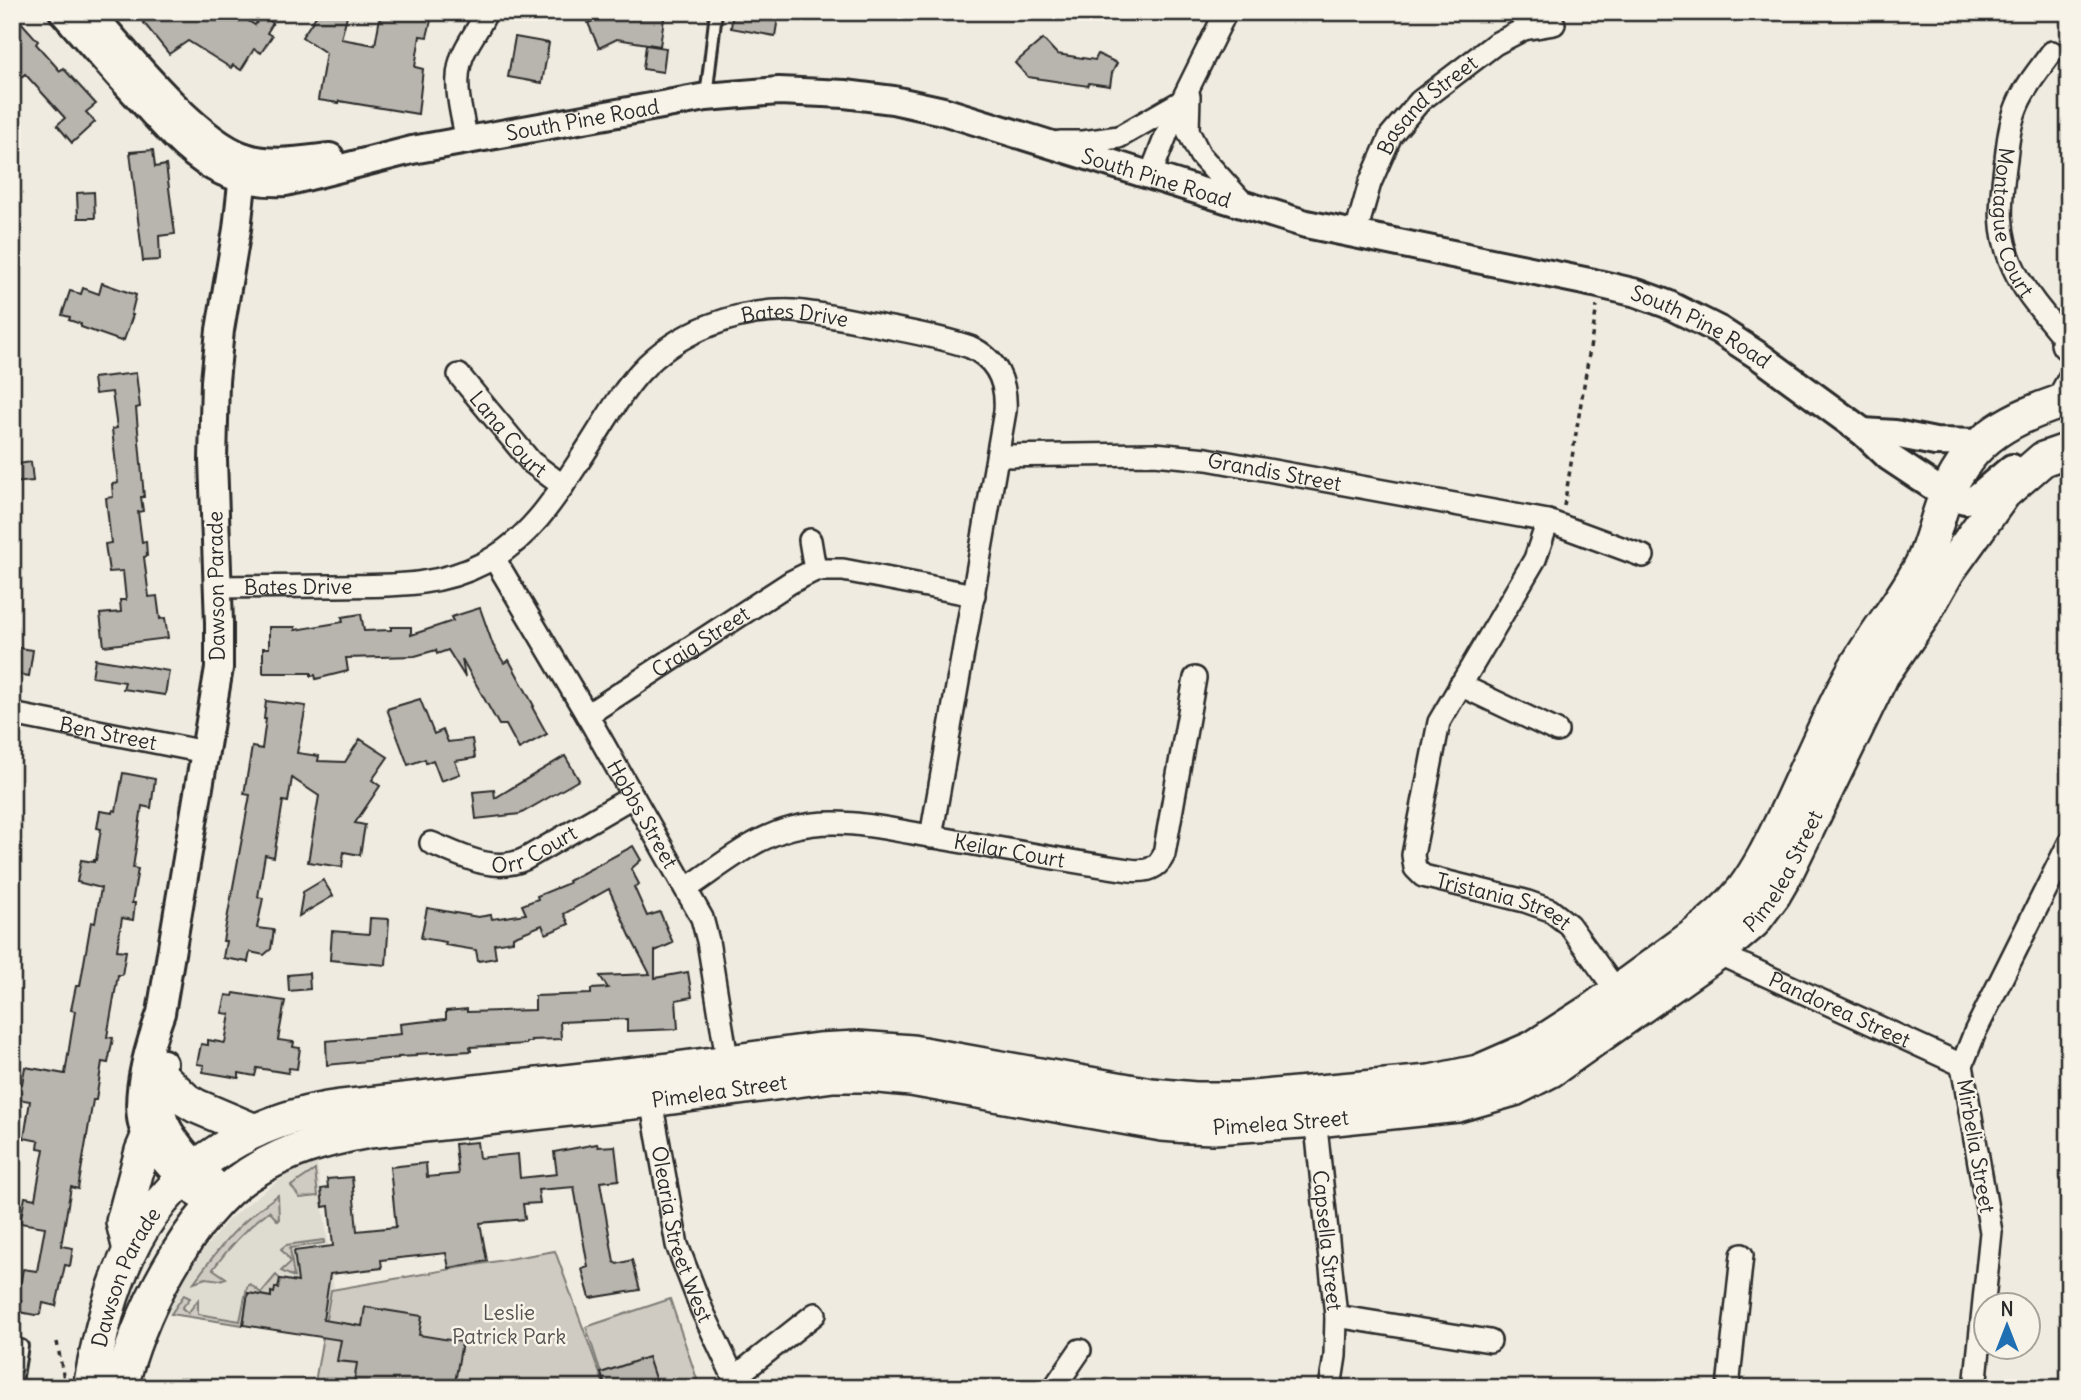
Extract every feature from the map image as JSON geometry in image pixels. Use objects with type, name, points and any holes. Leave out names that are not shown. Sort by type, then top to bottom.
[{"type":"main road","points":[[1947,495],[1962,467],[1983,443],[2018,417],[2064,394]]},
{"type":"main road","name":"Pimelea Street","points":[[1624,1002],[1717,953],[1753,922],[1774,894],[1882,675],[1922,617],[1948,571],[2004,494],[2056,454]]},
{"type":"main road","name":"Pimelea Street","points":[[219,1201],[246,1176],[280,1157],[307,1145],[334,1138],[729,1076],[869,1075],[934,1083],[1162,1124],[1214,1127],[1314,1106],[1458,1105],[1514,1089],[1551,1070],[1742,891],[1757,870],[1847,681],[1923,562],[1947,495]]},
{"type":"main road","points":[[162,1077],[191,1103],[255,1131]]},
{"type":"main road","name":"Pimelea Street","points":[[190,1172],[218,1151],[255,1131],[292,1117],[328,1109],[649,1087]]},
{"type":"main road","points":[[130,1250],[123,1222],[148,1138]]},
{"type":"main road","name":"Dawson Parade","points":[[77,1384],[130,1250],[150,1216],[190,1172]]},
{"type":"main road","name":"Dawson Parade","points":[[121,1388],[130,1356],[154,1297],[192,1232],[219,1201]]},
{"type":"street","name":"South Pine Road","points":[[63,12],[178,139],[222,172],[244,168]]},
{"type":"street","name":"South Pine Road","points":[[90,12],[183,113],[227,148],[244,168],[267,183],[286,182],[412,150],[706,97],[779,91],[845,94],[893,100],[943,111],[1306,224],[1594,283],[1637,293],[1667,304],[1739,342],[1863,432],[1889,457],[1947,495]]},
{"type":"street","points":[[467,141],[458,92],[458,72],[463,54],[486,12]]},
{"type":"street","points":[[1150,176],[1186,93],[1226,12]]},
{"type":"street","name":"Basand Street","points":[[1355,236],[1370,183],[1391,135],[1420,101],[1495,44],[1524,29],[1553,24]]},
{"type":"street","name":"Montague Court","points":[[2053,52],[2027,87],[2015,112],[2009,135],[2000,215],[2005,245],[2016,273],[2068,343]]},
{"type":"street","points":[[1041,142],[1083,142],[1119,136],[1186,93]]},
{"type":"street","points":[[1186,93],[1188,131],[1200,155],[1246,206]]},
{"type":"street","name":"Dawson Parade","points":[[219,1201],[190,1172],[148,1138],[141,1119],[141,1097],[148,1049],[161,1013],[219,668],[213,460],[216,367],[244,168]]},
{"type":"street","name":"Bates Drive","points":[[218,587],[427,583],[469,570],[494,558],[528,530],[563,486],[624,393],[651,362],[676,342],[696,331],[739,316],[790,311],[830,316],[963,344],[976,349],[994,366],[1003,379],[1005,404],[932,837]]},
{"type":"street","name":"Lana Court","points":[[458,375],[531,462],[563,486]]},
{"type":"street","points":[[1863,432],[1895,434],[1935,442],[1983,443]]},
{"type":"street","name":"Grandis Street","points":[[998,456],[1154,454],[1207,459],[1548,521],[1643,556]]},
{"type":"street","points":[[1947,495],[1965,500],[1975,499],[2018,463],[2056,454]]},
{"type":"street","name":"Tristania Street","points":[[1548,521],[1535,559],[1438,722],[1413,855],[1415,868],[1423,876],[1525,901],[1550,910],[1569,925],[1624,1002]]},
{"type":"street","points":[[810,540],[815,570]]},
{"type":"street","name":"Hobbs Street","points":[[494,558],[702,918],[729,1076]]},
{"type":"street","name":"Craig Street","points":[[587,715],[790,582],[815,570],[842,570],[974,595]]},
{"type":"street","name":"Keilar Court","points":[[687,889],[752,846],[780,832],[799,826],[831,823],[855,824],[1129,870],[1142,871],[1156,867],[1164,854],[1195,678]]},
{"type":"street","points":[[1460,685],[1558,731]]},
{"type":"street","name":"Ben Street","points":[[12,714],[205,752]]},
{"type":"street","name":"Orr Court","points":[[430,843],[480,862],[510,865],[525,859],[632,796]]},
{"type":"street","name":"Mirbelia Street","points":[[1975,1388],[1991,1232],[1962,1065],[1975,1032],[2069,843]]},
{"type":"street","name":"Pandorea Street","points":[[1717,953],[1962,1065]]},
{"type":"street","name":"Dawson Parade","points":[[161,1013],[165,1049],[161,1105],[165,1123],[179,1144],[190,1172]]},
{"type":"street","name":"Olearia Street West","points":[[649,1087],[677,1245],[702,1310],[737,1383]]},
{"type":"street","name":"Capsella Street","points":[[1314,1106],[1336,1316],[1335,1356],[1330,1388]]},
{"type":"street","points":[[1728,1388],[1742,1255]]},
{"type":"street","points":[[737,1383],[815,1314]]},
{"type":"street","points":[[1336,1316],[1490,1341]]},
{"type":"street","points":[[1054,1388],[1080,1350]]},
{"type":"lane","points":[[706,97],[716,12]]},
{"type":"lane","points":[[12,1344],[22,1346],[15,1388]]},
{"type":"path","points":[[1548,521],[1564,508],[1597,306]]},
{"type":"path","points":[[57,1342],[77,1384]]},
{"type":"shaded area","points":[[316,1154],[334,1289],[331,1291],[323,1337],[159,1312],[227,1221]]},
{"type":"green space","points":[[315,1170],[318,1196],[300,1198],[291,1186]]},
{"type":"green space","points":[[278,1195],[279,1220],[269,1211],[239,1238],[213,1269],[226,1278],[206,1278],[194,1282],[232,1234]]},
{"type":"green space","points":[[324,1240],[324,1243],[290,1248],[294,1277],[281,1271],[291,1262],[281,1249],[286,1245]]},
{"type":"green space","name":"Leslie Patrick Park","points":[[555,1251],[605,1388],[314,1388],[331,1290]]},
{"type":"green space","points":[[276,1275],[280,1279],[278,1288],[271,1293],[271,1297],[248,1293],[243,1325],[171,1314],[184,1295],[190,1298],[182,1308],[188,1313],[198,1300],[198,1314],[240,1321],[247,1287],[250,1284],[261,1293]]},
{"type":"green space","points":[[670,1299],[700,1388],[658,1388],[648,1357],[601,1373],[586,1327]]},
{"type":"building","points":[[12,12],[60,71],[63,68],[96,104],[86,112],[95,122],[72,143],[57,125],[65,118],[25,74],[12,85]]},
{"type":"building","points":[[157,12],[234,12],[255,25],[261,15],[273,23],[267,33],[272,36],[261,53],[254,49],[241,70],[233,65],[231,68],[188,41],[169,54],[143,22]]},
{"type":"building","points":[[319,12],[348,12],[341,39],[375,45],[381,12],[433,12],[427,37],[420,36],[415,67],[423,69],[418,114],[318,100],[326,53],[302,37]]},
{"type":"building","points":[[612,12],[665,12],[660,46],[617,39],[599,48],[588,23]]},
{"type":"building","points":[[733,12],[779,12],[775,36],[731,28]]},
{"type":"building","points":[[515,37],[549,43],[542,83],[508,77]]},
{"type":"building","points":[[1043,39],[1057,54],[1095,60],[1098,54],[1117,63],[1110,86],[1089,83],[1088,86],[1028,77],[1015,63]]},
{"type":"building","points":[[646,45],[666,48],[663,72],[643,69]]},
{"type":"building","points":[[153,150],[155,167],[166,165],[175,234],[159,236],[160,260],[143,261],[130,152]]},
{"type":"building","points":[[94,192],[95,218],[78,218],[77,193]]},
{"type":"building","points":[[102,283],[136,295],[133,315],[124,340],[81,327],[81,324],[69,320],[70,317],[62,315],[70,291],[81,294],[83,288],[99,294]]},
{"type":"building","points":[[136,373],[140,407],[136,408],[144,497],[141,497],[143,511],[138,512],[142,542],[146,541],[147,556],[144,557],[149,597],[157,596],[160,619],[165,618],[168,638],[104,646],[100,614],[121,612],[120,600],[126,600],[123,571],[109,572],[105,544],[111,543],[106,498],[113,497],[112,484],[118,483],[112,429],[117,428],[112,392],[95,394],[93,378]]},
{"type":"building","points":[[31,462],[33,481],[12,483],[12,465]]},
{"type":"building","points":[[480,608],[493,645],[504,663],[509,660],[547,734],[519,749],[506,725],[499,725],[462,659],[465,677],[448,650],[437,654],[436,650],[415,656],[346,658],[348,671],[316,679],[311,673],[263,673],[263,648],[269,648],[269,627],[295,627],[295,630],[343,622],[342,617],[361,614],[364,631],[411,627],[411,635],[453,621],[451,617]]},
{"type":"building","points":[[12,647],[33,650],[29,676],[12,673]]},
{"type":"building","points":[[95,659],[169,671],[165,695],[123,689],[125,682],[92,677]]},
{"type":"building","points":[[420,699],[434,734],[443,730],[448,742],[472,739],[475,758],[455,761],[460,774],[441,781],[433,760],[426,763],[425,759],[408,765],[387,709]]},
{"type":"building","points":[[266,701],[306,706],[297,753],[319,756],[318,761],[345,762],[360,739],[388,757],[372,780],[380,786],[355,823],[365,825],[360,855],[344,852],[342,867],[308,862],[319,796],[292,778],[288,802],[283,801],[274,857],[265,855],[258,897],[263,898],[257,928],[274,930],[271,949],[264,955],[250,952],[248,962],[223,958],[226,941],[223,941],[250,795],[244,794],[252,747],[262,749]]},
{"type":"building","points":[[565,756],[579,780],[520,814],[476,819],[473,792],[494,790],[495,798]]},
{"type":"building","points":[[123,773],[155,779],[151,808],[142,806],[133,868],[138,869],[132,903],[135,903],[133,920],[122,918],[117,950],[126,951],[122,975],[118,975],[107,1037],[113,1038],[108,1063],[102,1062],[96,1100],[93,1100],[78,1189],[71,1187],[61,1246],[73,1248],[70,1266],[65,1265],[56,1306],[43,1303],[41,1314],[35,1315],[19,1312],[21,1300],[17,1300],[23,1269],[37,1271],[45,1227],[20,1223],[25,1197],[35,1199],[44,1149],[38,1148],[39,1141],[24,1138],[30,1101],[12,1098],[12,1082],[22,1084],[25,1067],[65,1074],[75,1011],[71,1010],[76,986],[80,986],[91,922],[95,923],[101,888],[77,882],[81,860],[96,860],[101,829],[97,828],[100,811],[116,811]]},
{"type":"building","points":[[633,846],[641,860],[631,869],[639,884],[634,887],[647,916],[660,912],[673,943],[655,951],[655,978],[688,972],[692,997],[676,1000],[678,1029],[627,1031],[627,1019],[560,1022],[561,1039],[531,1040],[532,1042],[526,1044],[470,1047],[471,1051],[416,1054],[417,1056],[327,1065],[326,1041],[401,1034],[400,1024],[446,1019],[446,1011],[535,1010],[535,996],[591,994],[591,989],[608,988],[600,976],[650,974],[609,889],[564,914],[569,924],[546,934],[542,925],[513,937],[513,941],[494,944],[496,958],[478,961],[476,950],[421,938],[427,908],[478,917],[491,915],[492,919],[526,914],[522,905],[569,883],[568,881]]},
{"type":"building","points":[[323,880],[333,896],[299,916],[303,892]]},
{"type":"building","points":[[370,918],[389,919],[386,965],[330,960],[332,931],[369,934]]},
{"type":"building","points":[[309,973],[310,989],[289,991],[288,975]]},
{"type":"building","points":[[234,993],[285,1001],[278,1040],[294,1042],[293,1047],[300,1048],[297,1069],[289,1068],[288,1073],[257,1068],[255,1076],[239,1073],[239,1078],[203,1072],[204,1065],[197,1064],[201,1044],[208,1045],[208,1040],[225,1043],[230,1014],[222,1013],[226,995],[233,996]]},
{"type":"building","points":[[477,1142],[479,1158],[518,1154],[520,1178],[557,1174],[554,1152],[597,1144],[598,1147],[615,1146],[619,1180],[600,1182],[614,1262],[617,1264],[632,1260],[640,1290],[590,1298],[582,1269],[588,1267],[574,1187],[538,1190],[540,1203],[523,1204],[525,1219],[480,1223],[487,1261],[449,1268],[446,1253],[381,1260],[382,1268],[330,1274],[323,1320],[362,1326],[365,1307],[422,1316],[419,1335],[462,1342],[454,1388],[353,1388],[357,1363],[337,1361],[341,1340],[243,1325],[248,1293],[271,1297],[271,1292],[274,1293],[275,1288],[278,1288],[280,1279],[298,1282],[294,1251],[333,1246],[329,1206],[323,1207],[321,1189],[328,1188],[327,1179],[352,1177],[357,1231],[396,1227],[390,1167],[426,1163],[427,1177],[458,1174],[455,1144]]},
{"type":"building","points":[[648,1357],[658,1388],[606,1388],[601,1373]]}]
